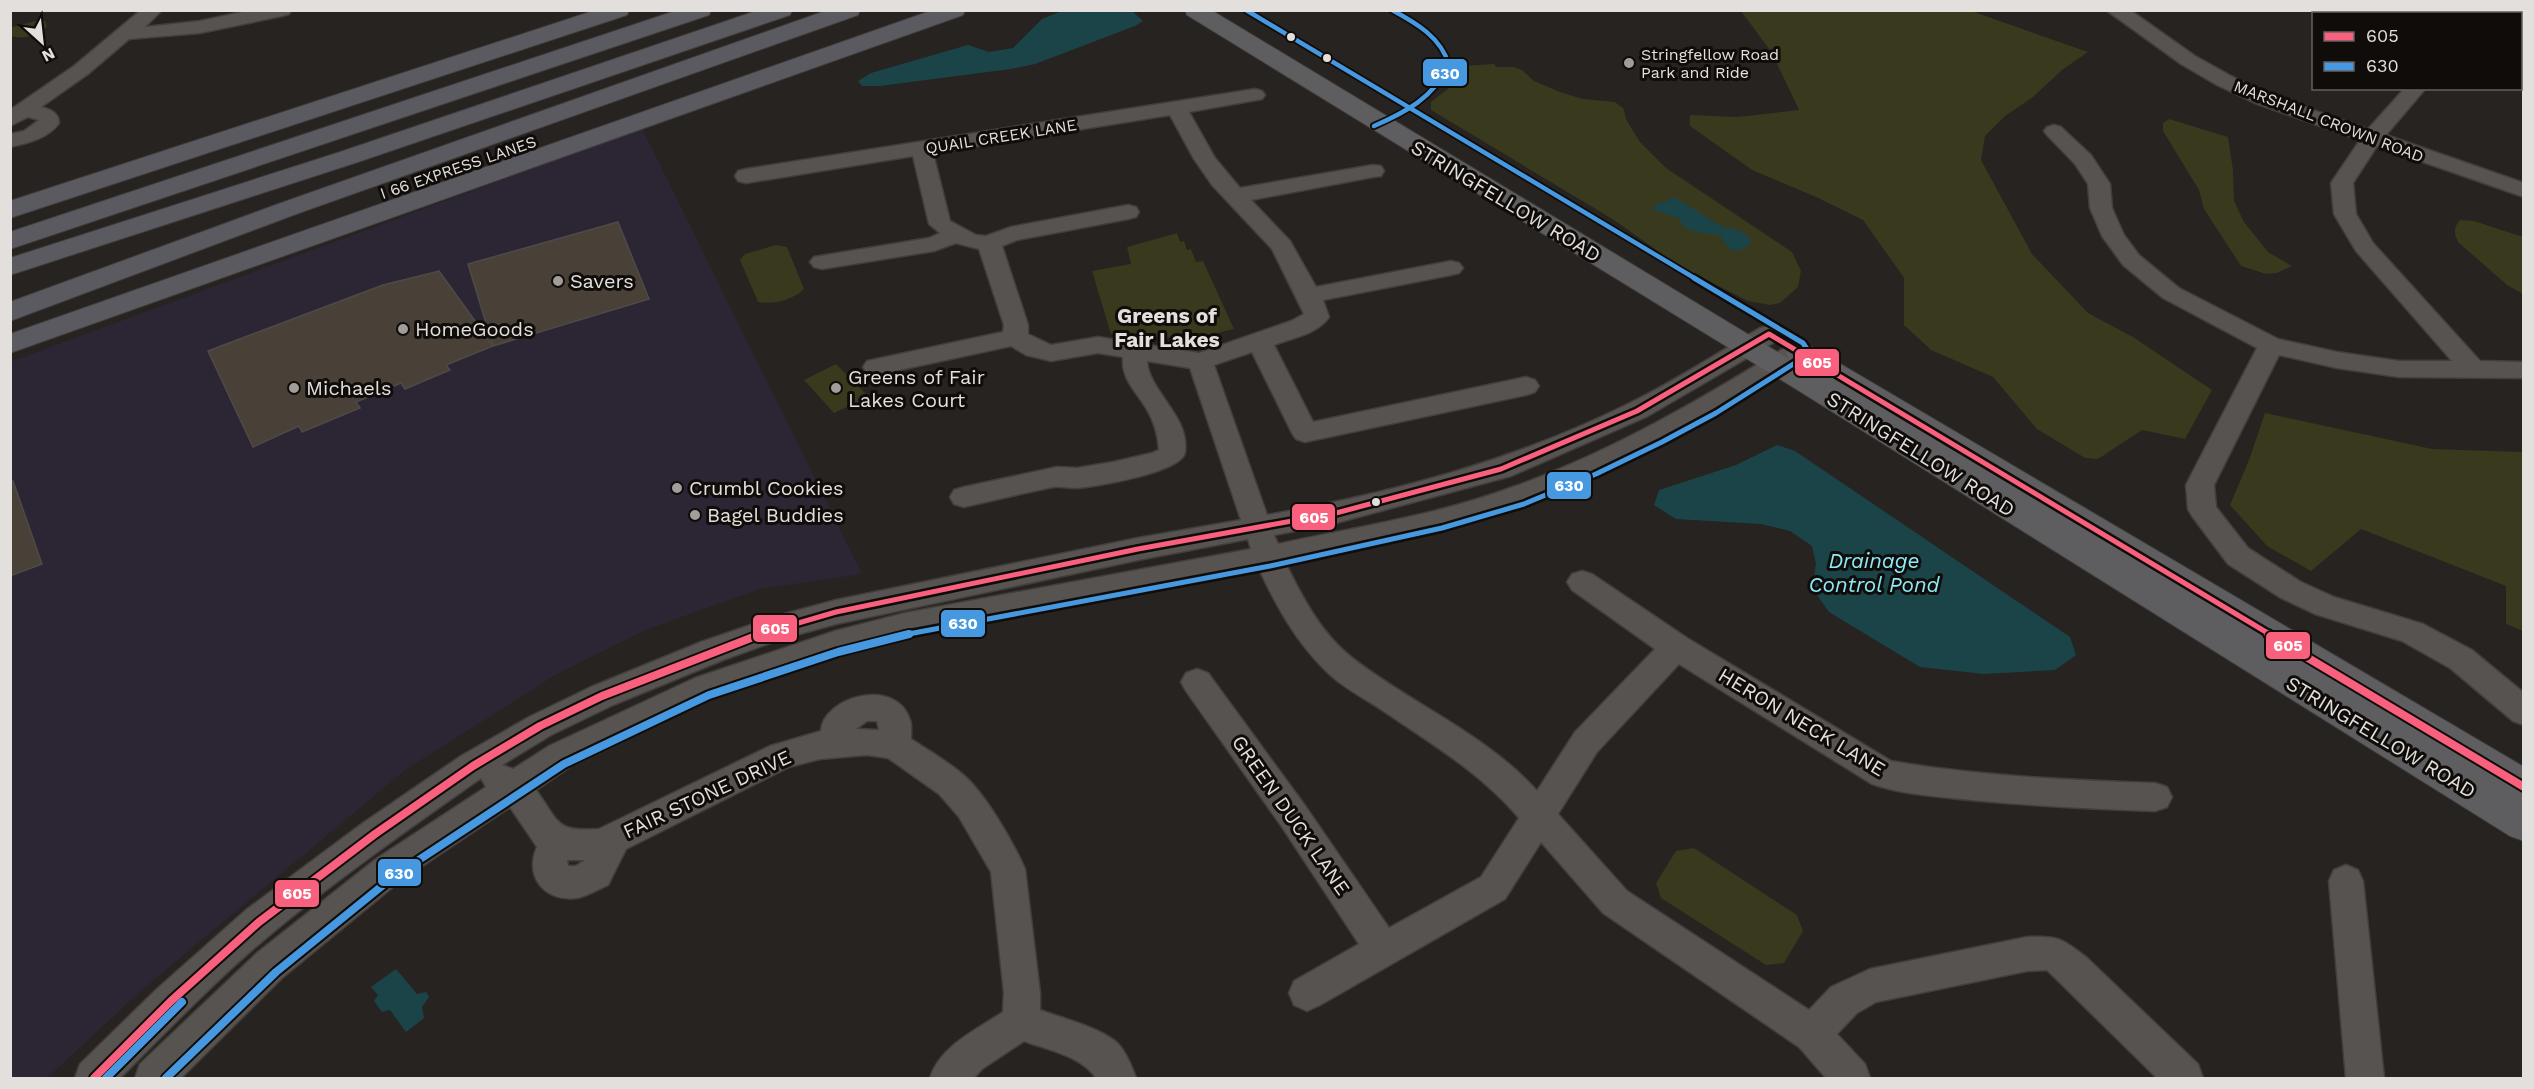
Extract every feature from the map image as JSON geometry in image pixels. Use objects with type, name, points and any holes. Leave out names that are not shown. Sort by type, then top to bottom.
[{"type":"highway","points":[[10,210],[619,10]]},
{"type":"highway","points":[[10,241],[701,10]]},
{"type":"highway","points":[[10,253],[734,10]]},
{"type":"highway","points":[[10,267],[338,161],[782,10]]},
{"type":"highway","points":[[10,312],[290,208],[850,10]]},
{"type":"highway","name":"I 66 EXPRESS LANES","points":[[10,326],[907,10]]},
{"type":"highway","points":[[10,344],[955,10]]},
{"type":"highway","points":[[10,357],[183,283]]},
{"type":"main road","name":"STRINGFELLOW ROAD","points":[[1195,10],[2523,787]]},
{"type":"main road","name":"STRINGFELLOW ROAD","points":[[1228,10],[1772,349],[2523,824]]},
{"type":"street","points":[[18,115],[126,34],[153,10]]},
{"type":"street","points":[[126,34],[200,27],[282,10]]},
{"type":"street","name":"MARSHALL CROWN ROAD","points":[[2115,10],[2132,18],[2189,60],[2222,80],[2262,99],[2523,191]]},
{"type":"street","points":[[2414,90],[2372,138],[2342,183],[2345,214],[2364,246],[2473,369]]},
{"type":"street","name":"QUAIL CREEK LANE","points":[[746,176],[1255,95]]},
{"type":"street","points":[[876,367],[1015,337],[1035,349],[1051,353],[1098,345],[1200,361],[1300,327],[1317,317],[1316,310],[1282,246],[1235,196],[1205,159],[1177,108]]},
{"type":"street","points":[[10,141],[31,135],[49,123],[50,119],[44,114],[18,115]]},
{"type":"street","points":[[2054,131],[2083,160],[2099,184],[2101,208],[2113,236],[2131,260],[2171,293],[2271,345],[2337,360],[2399,369],[2523,370]]},
{"type":"street","points":[[922,149],[940,224],[970,242],[989,243],[1011,234],[1128,212]]},
{"type":"street","points":[[1235,196],[1373,171]]},
{"type":"street","points":[[822,262],[934,244],[957,234]]},
{"type":"street","points":[[989,243],[1016,325],[1015,337]]},
{"type":"street","points":[[1308,296],[1451,268]]},
{"type":"street","points":[[1260,342],[1305,433],[1526,386]]},
{"type":"street","points":[[2271,345],[2199,485],[2202,509],[2238,556],[2291,590],[2325,606],[2412,632],[2461,659],[2523,712]]},
{"type":"street","points":[[94,1078],[171,1001],[259,922],[375,834],[473,766],[518,739],[602,696],[712,651],[777,628],[912,594],[1336,513],[1501,469],[1571,441],[1772,349]]},
{"type":"street","points":[[154,1078],[270,965],[388,870],[514,785],[597,737],[706,687],[825,646],[905,625],[1268,558],[1440,519],[1521,495],[1593,466],[1658,434],[1772,349]]},
{"type":"street","points":[[963,496],[1057,477],[1077,478],[1113,472],[1160,461],[1172,454],[1172,443],[1156,402],[1142,386],[1133,364],[1136,352]]},
{"type":"street","points":[[1200,361],[1268,558],[1291,606],[1312,636],[1339,665],[1476,755],[1512,786],[1615,902],[1812,1034],[1851,1078]]},
{"type":"street","name":"HERON NECK LANE","points":[[1582,582],[1676,647],[1884,774],[1929,782],[2072,794],[2156,798]]},
{"type":"street","points":[[1307,993],[1493,888],[1586,742],[1676,647]]},
{"type":"street","name":"GREEN DUCK LANE","points":[[1197,682],[1294,818],[1383,949]]},
{"type":"street","points":[[514,785],[518,739]]},
{"type":"street","name":"FAIR STONE DRIVE","points":[[514,785],[550,837],[558,840],[550,856],[549,871],[560,881],[578,882],[596,874],[615,838],[781,756],[820,745],[867,742],[895,745],[951,784],[971,807],[1008,869],[1022,993],[1021,1022]]},
{"type":"street","points":[[473,766],[514,785]]},
{"type":"street","points":[[2346,882],[2365,1078]]},
{"type":"street","points":[[1812,1034],[1844,1000],[1870,986],[2027,954],[2053,953],[2073,969],[2184,1078]]},
{"type":"street","points":[[948,1078],[969,1056],[1021,1022],[1075,1041],[1103,1055],[1117,1078]]},
{"type":"shaded area","points":[[642,128],[862,574],[760,589],[648,629],[557,674],[405,770],[143,989],[47,1078],[11,1078],[10,362]]},
{"type":"green space","points":[[1741,11],[1971,11],[2088,52],[2062,70],[2033,97],[2005,116],[1985,136],[1981,160],[2032,254],[2088,313],[2133,337],[2212,390],[2185,439],[2142,430],[2098,459],[2085,458],[2037,429],[1993,377],[1931,350],[1904,325],[1904,278],[1863,220],[1752,170],[1690,126],[1690,115],[1737,117],[1799,110],[1772,53]]},
{"type":"green space","points":[[35,21],[45,21],[47,27],[30,36],[11,36],[13,27]]},
{"type":"green space","points":[[1494,64],[1496,67],[1514,67],[1522,70],[1534,81],[1560,92],[1583,99],[1615,102],[1623,108],[1627,121],[1640,142],[1666,168],[1792,252],[1801,271],[1798,287],[1780,303],[1770,305],[1748,301],[1679,266],[1614,220],[1431,110],[1431,102],[1455,83],[1461,66]]},
{"type":"green space","points":[[2169,119],[2228,137],[2233,170],[2234,201],[2244,222],[2268,252],[2292,266],[2277,273],[2266,274],[2241,266],[2204,209],[2199,190],[2163,131],[2163,123]]},
{"type":"green space","points":[[2460,220],[2474,221],[2523,237],[2523,294],[2507,285],[2458,242],[2455,231]]},
{"type":"green space","points":[[1177,233],[1180,242],[1184,241],[1187,250],[1191,249],[1196,262],[1203,261],[1234,329],[1192,339],[1111,334],[1092,271],[1131,264],[1127,247]]},
{"type":"green space","points":[[776,245],[787,247],[804,289],[782,301],[758,302],[740,260],[745,254]]},
{"type":"green space","name":"Greens of Fair Lakes Court","points":[[836,364],[869,397],[834,413],[804,380]]},
{"type":"green space","points":[[2265,413],[2432,449],[2523,452],[2523,631],[2506,624],[2506,586],[2361,529],[2311,571],[2267,546],[2230,505]]},
{"type":"green space","points":[[1694,848],[1797,915],[1803,931],[1784,963],[1766,965],[1661,898],[1656,883],[1676,851]]},
{"type":"water","points":[[1062,11],[1132,11],[1143,21],[1035,64],[880,86],[862,86],[858,81],[871,73],[968,45],[989,52],[1013,48],[1042,19]]},
{"type":"water","points":[[1673,196],[1721,226],[1739,230],[1749,237],[1751,244],[1739,251],[1729,249],[1720,235],[1690,230],[1678,218],[1651,209],[1660,202],[1669,201]]},
{"type":"water","name":"Drainage Control Pond","points":[[1777,445],[1795,451],[2070,637],[2076,655],[2055,670],[1984,674],[1920,667],[1829,612],[1812,588],[1816,564],[1812,546],[1790,531],[1761,524],[1676,519],[1654,505],[1659,490],[1736,465]]},
{"type":"water","points":[[396,969],[417,994],[426,992],[429,997],[422,1007],[424,1018],[406,1032],[390,1010],[382,1012],[374,1001],[378,995],[371,987]]},
{"type":"building","name":"Savers","points":[[618,222],[649,299],[493,346],[468,264]]},
{"type":"building","points":[[439,271],[493,346],[446,365],[450,370],[405,389],[401,383],[356,402],[360,408],[302,432],[299,426],[253,447],[208,351],[383,285]]},
{"type":"building","points":[[10,481],[13,481],[42,564],[10,576]]},
{"type":"transit line","name":"630","points":[[166,1078],[276,972],[393,877],[564,764],[709,695],[838,652],[907,634],[1270,566],[1442,528],[1524,504],[1596,474],[1662,442],[1716,413],[1806,356],[1807,349],[1803,343],[1246,10]]},
{"type":"transit line","name":"630","points":[[1374,126],[1397,116],[1427,96],[1436,87],[1449,65],[1442,47],[1435,39],[1419,26],[1392,10]]},
{"type":"transit line","name":"605","points":[[94,1078],[171,1001],[259,922],[375,834],[473,766],[540,726],[602,696],[712,651],[777,628],[836,612],[1138,549],[1336,513],[1501,469],[1637,411],[1769,334],[2524,787]]},
{"type":"transit line","name":"630","points":[[106,1078],[182,1002]]},
{"type":"place","name":"Stringfellow Road Park and Ride","points":[[1629,63]]},
{"type":"place","name":"Savers","points":[[558,281]]},
{"type":"place","name":"HomeGoods","points":[[403,329]]},
{"type":"place","name":"Michaels","points":[[294,388]]},
{"type":"place","name":"Greens of Fair Lakes Court","points":[[836,388]]},
{"type":"place","name":"Crumbl Cookies","points":[[677,488]]},
{"type":"place","name":"Bagel Buddies","points":[[695,515]]},
{"type":"district","name":"Greens of Fair Lakes","points":[[1167,328]]}]
